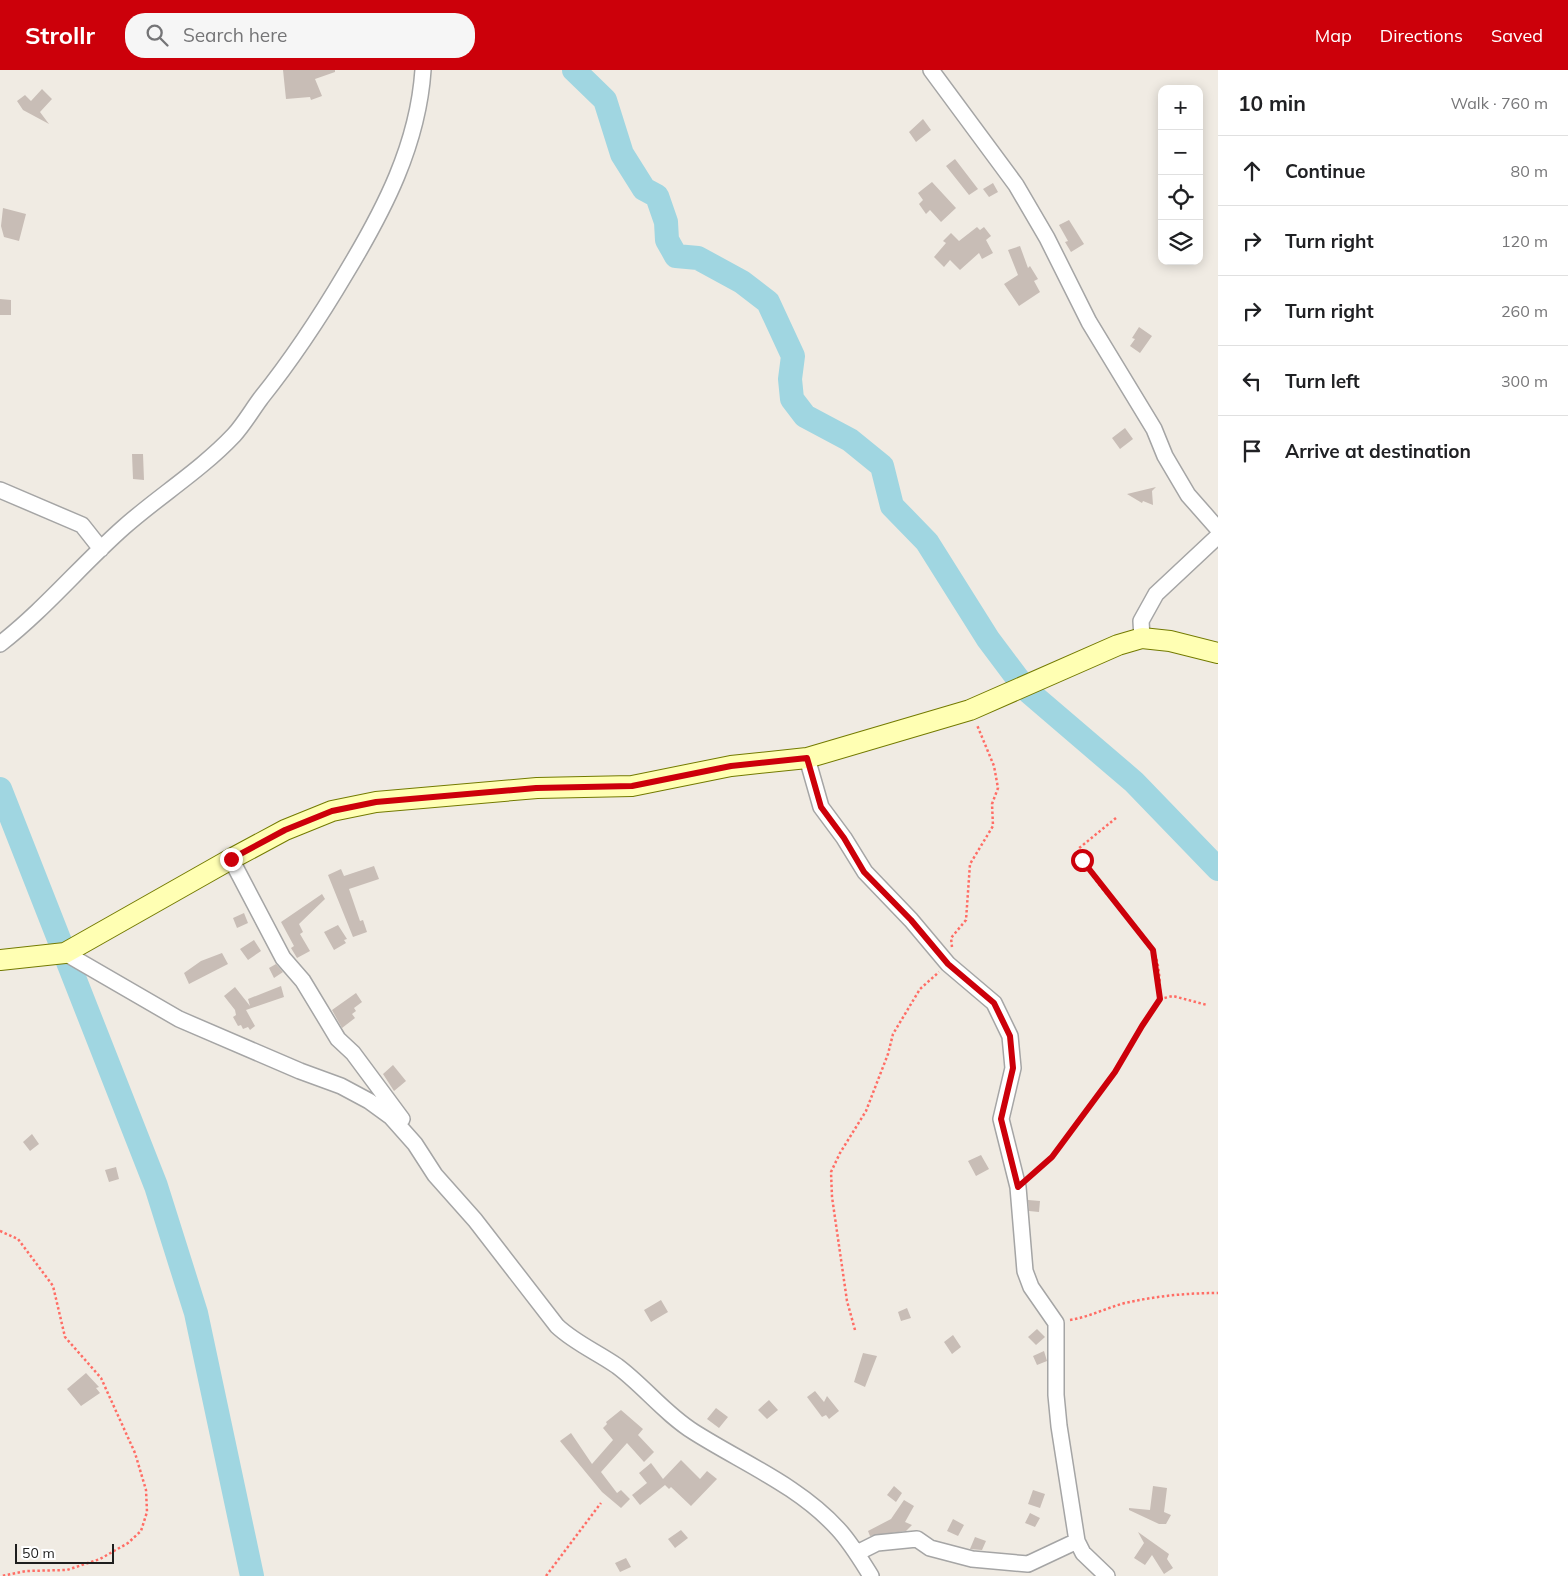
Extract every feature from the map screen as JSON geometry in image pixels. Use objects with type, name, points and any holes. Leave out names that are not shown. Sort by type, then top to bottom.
[{"type":"street","points":[[0,644],[20,628],[124,526],[164,497],[234,435],[309,336],[387,202],[408,151],[422,88],[423,70]]},
{"type":"street","points":[[931,70],[1016,184],[1047,238],[1089,322],[1154,429],[1165,456],[1188,495],[1218,529]]},
{"type":"street","points":[[0,490],[82,525],[101,549]]},
{"type":"street","points":[[1142,638],[1141,621],[1156,594],[1218,536]]},
{"type":"street","points":[[0,960],[65,953],[285,830],[332,811],[376,802],[536,788],[632,786],[731,766],[807,758],[970,710],[1118,645],[1142,638],[1186,644],[1218,653]]},
{"type":"street","points":[[807,758],[821,807],[844,838],[864,872],[911,920],[948,964],[994,1003],[1010,1036],[1013,1068],[1001,1119],[1018,1187],[1025,1271],[1031,1287],[1056,1323],[1056,1395],[1077,1541],[1083,1553],[1107,1576]]},
{"type":"street","points":[[231,859],[283,958],[303,980],[338,1039],[352,1053],[400,1116],[435,1175],[475,1220],[557,1326],[573,1341],[617,1366],[666,1411],[693,1432],[799,1495],[839,1530],[857,1553],[871,1576]]},
{"type":"street","points":[[65,953],[179,1020],[300,1071],[341,1086],[369,1100],[391,1117],[415,1144]]},
{"type":"street","points":[[857,1553],[877,1543],[917,1539],[930,1548],[972,1559],[1028,1564],[1077,1541]]},
{"type":"path","points":[[855,1330],[847,1301],[832,1197],[831,1172],[840,1153],[866,1112],[888,1054],[893,1034],[920,989],[952,960],[951,938],[966,920],[970,864],[993,826],[992,804],[998,788],[994,766],[970,710]]},
{"type":"path","points":[[1018,1187],[1052,1157],[1115,1072],[1160,999],[1153,950],[1121,912],[1082,860],[1078,849],[1116,818]]},
{"type":"path","points":[[1160,999],[1173,996],[1207,1005]]},
{"type":"path","points":[[0,1231],[18,1239],[54,1286],[65,1336],[101,1378],[135,1453],[146,1490],[147,1512],[141,1531],[128,1543],[100,1558],[67,1570],[26,1571],[1,1576]]},
{"type":"path","points":[[1056,1323],[1086,1318],[1124,1304],[1152,1298],[1182,1294],[1218,1293]]},
{"type":"path","points":[[546,1576],[601,1503]]},
{"type":"building","points":[[283,70],[335,70],[335,72],[315,79],[322,96],[311,100],[310,97],[286,99]]},
{"type":"building","points":[[42,89],[52,99],[40,112],[49,124],[23,110],[17,101],[25,95],[31,101]]},
{"type":"building","points":[[923,119],[931,130],[916,142],[909,132]]},
{"type":"building","points":[[955,159],[978,189],[969,195],[946,166]]},
{"type":"building","points":[[932,182],[956,208],[941,222],[930,210],[926,214],[919,204],[923,200],[918,193]]},
{"type":"building","points":[[993,183],[998,192],[989,197],[983,189]]},
{"type":"building","points":[[3,208],[26,214],[19,241],[4,237],[1,226]]},
{"type":"building","points":[[1069,220],[1084,244],[1071,252],[1065,242],[1068,241],[1059,225]]},
{"type":"building","points":[[977,227],[980,230],[984,227],[991,236],[986,240],[993,253],[982,259],[979,253],[960,270],[950,260],[944,267],[934,257],[946,243],[943,241],[951,233],[959,241]]},
{"type":"building","points":[[1020,246],[1028,268],[1030,266],[1038,279],[1034,281],[1040,292],[1019,306],[1004,284],[1018,275],[1008,250]]},
{"type":"building","points":[[0,299],[11,300],[11,315],[0,315]]},
{"type":"building","points":[[1139,327],[1152,336],[1140,353],[1130,346],[1135,339],[1132,338]]},
{"type":"building","points":[[1125,428],[1133,439],[1120,449],[1112,438]]},
{"type":"building","points":[[132,454],[143,454],[144,480],[133,479]]},
{"type":"building","points":[[1156,487],[1152,491],[1153,505],[1143,501],[1142,503],[1127,494]]},
{"type":"building","points":[[374,866],[379,879],[349,889],[360,921],[363,920],[367,932],[353,937],[328,875],[341,869],[344,876]]},
{"type":"building","points":[[322,894],[325,899],[299,924],[303,932],[300,934],[310,951],[297,958],[291,948],[294,946],[281,922]]},
{"type":"building","points":[[244,913],[248,923],[237,928],[233,918]]},
{"type":"building","points":[[338,925],[347,939],[344,940],[346,943],[334,950],[324,932]]},
{"type":"building","points":[[254,940],[261,951],[248,960],[240,949]]},
{"type":"building","points":[[222,953],[228,964],[189,984],[184,973],[201,961]]},
{"type":"building","points":[[276,964],[283,972],[274,978],[269,968]]},
{"type":"building","points":[[281,986],[284,997],[246,1010],[255,1026],[250,1030],[248,1027],[243,1029],[241,1025],[238,1026],[233,1017],[236,1015],[235,1010],[224,996],[235,987],[250,1006],[248,999]]},
{"type":"building","points":[[356,993],[362,1002],[354,1008],[356,1011],[352,1014],[355,1018],[342,1028],[332,1010]]},
{"type":"building","points":[[393,1065],[406,1081],[394,1091],[383,1074]]},
{"type":"building","points":[[32,1134],[39,1144],[30,1151],[23,1142]]},
{"type":"building","points":[[981,1155],[989,1169],[976,1176],[968,1161]]},
{"type":"building","points":[[116,1167],[119,1179],[109,1182],[105,1170]]},
{"type":"building","points":[[1028,1200],[1040,1201],[1039,1212],[1029,1211]]},
{"type":"building","points":[[661,1300],[668,1312],[651,1322],[644,1310]]},
{"type":"building","points":[[907,1308],[911,1318],[901,1321],[898,1312]]},
{"type":"building","points":[[1037,1329],[1045,1337],[1036,1345],[1028,1337]]},
{"type":"building","points":[[953,1335],[961,1347],[952,1354],[944,1342]]},
{"type":"building","points":[[1044,1351],[1047,1361],[1037,1365],[1033,1356]]},
{"type":"building","points":[[863,1353],[877,1356],[865,1387],[854,1382]]},
{"type":"building","points":[[86,1373],[99,1387],[96,1388],[100,1393],[81,1406],[67,1389]]},
{"type":"building","points":[[815,1391],[824,1402],[827,1396],[839,1411],[829,1419],[826,1415],[822,1417],[807,1397]]},
{"type":"building","points":[[769,1400],[778,1410],[767,1419],[758,1410]]},
{"type":"building","points":[[716,1408],[728,1417],[719,1428],[707,1419]]},
{"type":"building","points":[[621,1410],[643,1429],[638,1435],[654,1452],[644,1462],[627,1443],[601,1472],[617,1493],[621,1490],[630,1499],[621,1508],[602,1492],[560,1441],[571,1433],[592,1464],[613,1440],[603,1428],[607,1424],[606,1422]]},
{"type":"building","points":[[681,1460],[700,1479],[707,1471],[717,1479],[691,1506],[671,1487],[669,1489],[665,1485],[640,1505],[632,1495],[647,1483],[639,1473],[651,1463],[663,1479]]},
{"type":"building","points":[[894,1486],[902,1493],[896,1502],[887,1495]]},
{"type":"building","points":[[1153,1486],[1167,1488],[1164,1512],[1171,1515],[1166,1524],[1159,1524],[1129,1510],[1129,1508],[1150,1510]]},
{"type":"building","points":[[1033,1490],[1045,1494],[1040,1508],[1028,1504]]},
{"type":"building","points":[[904,1500],[914,1506],[905,1522],[912,1525],[906,1531],[870,1536],[868,1531],[891,1519]]},
{"type":"building","points":[[1030,1513],[1040,1518],[1035,1527],[1025,1523]]},
{"type":"building","points":[[953,1519],[964,1525],[958,1536],[947,1531]]},
{"type":"building","points":[[681,1530],[688,1538],[675,1548],[668,1539]]},
{"type":"building","points":[[1138,1532],[1169,1554],[1167,1559],[1173,1568],[1164,1574],[1152,1555],[1145,1565],[1134,1558],[1144,1543]]},
{"type":"building","points":[[975,1537],[986,1541],[982,1550],[970,1549]]},
{"type":"building","points":[[626,1558],[631,1567],[620,1572],[615,1563]]},
{"type":"waterway","points":[[574,70],[605,100],[622,154],[644,189],[657,196],[666,222],[667,240],[676,256],[698,258],[742,282],[768,302],[793,356],[790,379],[792,399],[805,416],[850,440],[882,466],[892,506],[927,542],[988,639],[1018,679]]},
{"type":"waterway","points":[[1030,693],[1134,782],[1218,869]]},
{"type":"waterway","points":[[0,789],[156,1186],[196,1313],[252,1576]]},
{"type":"route","points":[[231,859],[285,830],[332,811],[376,802],[451,797],[536,788],[632,786],[731,766],[807,758],[821,807],[844,838],[864,872],[911,920],[948,964],[994,1003],[1010,1036],[1013,1068],[1001,1119],[1018,1187],[1052,1157],[1115,1072],[1160,999],[1153,950],[1121,912],[1082,860]]}]
